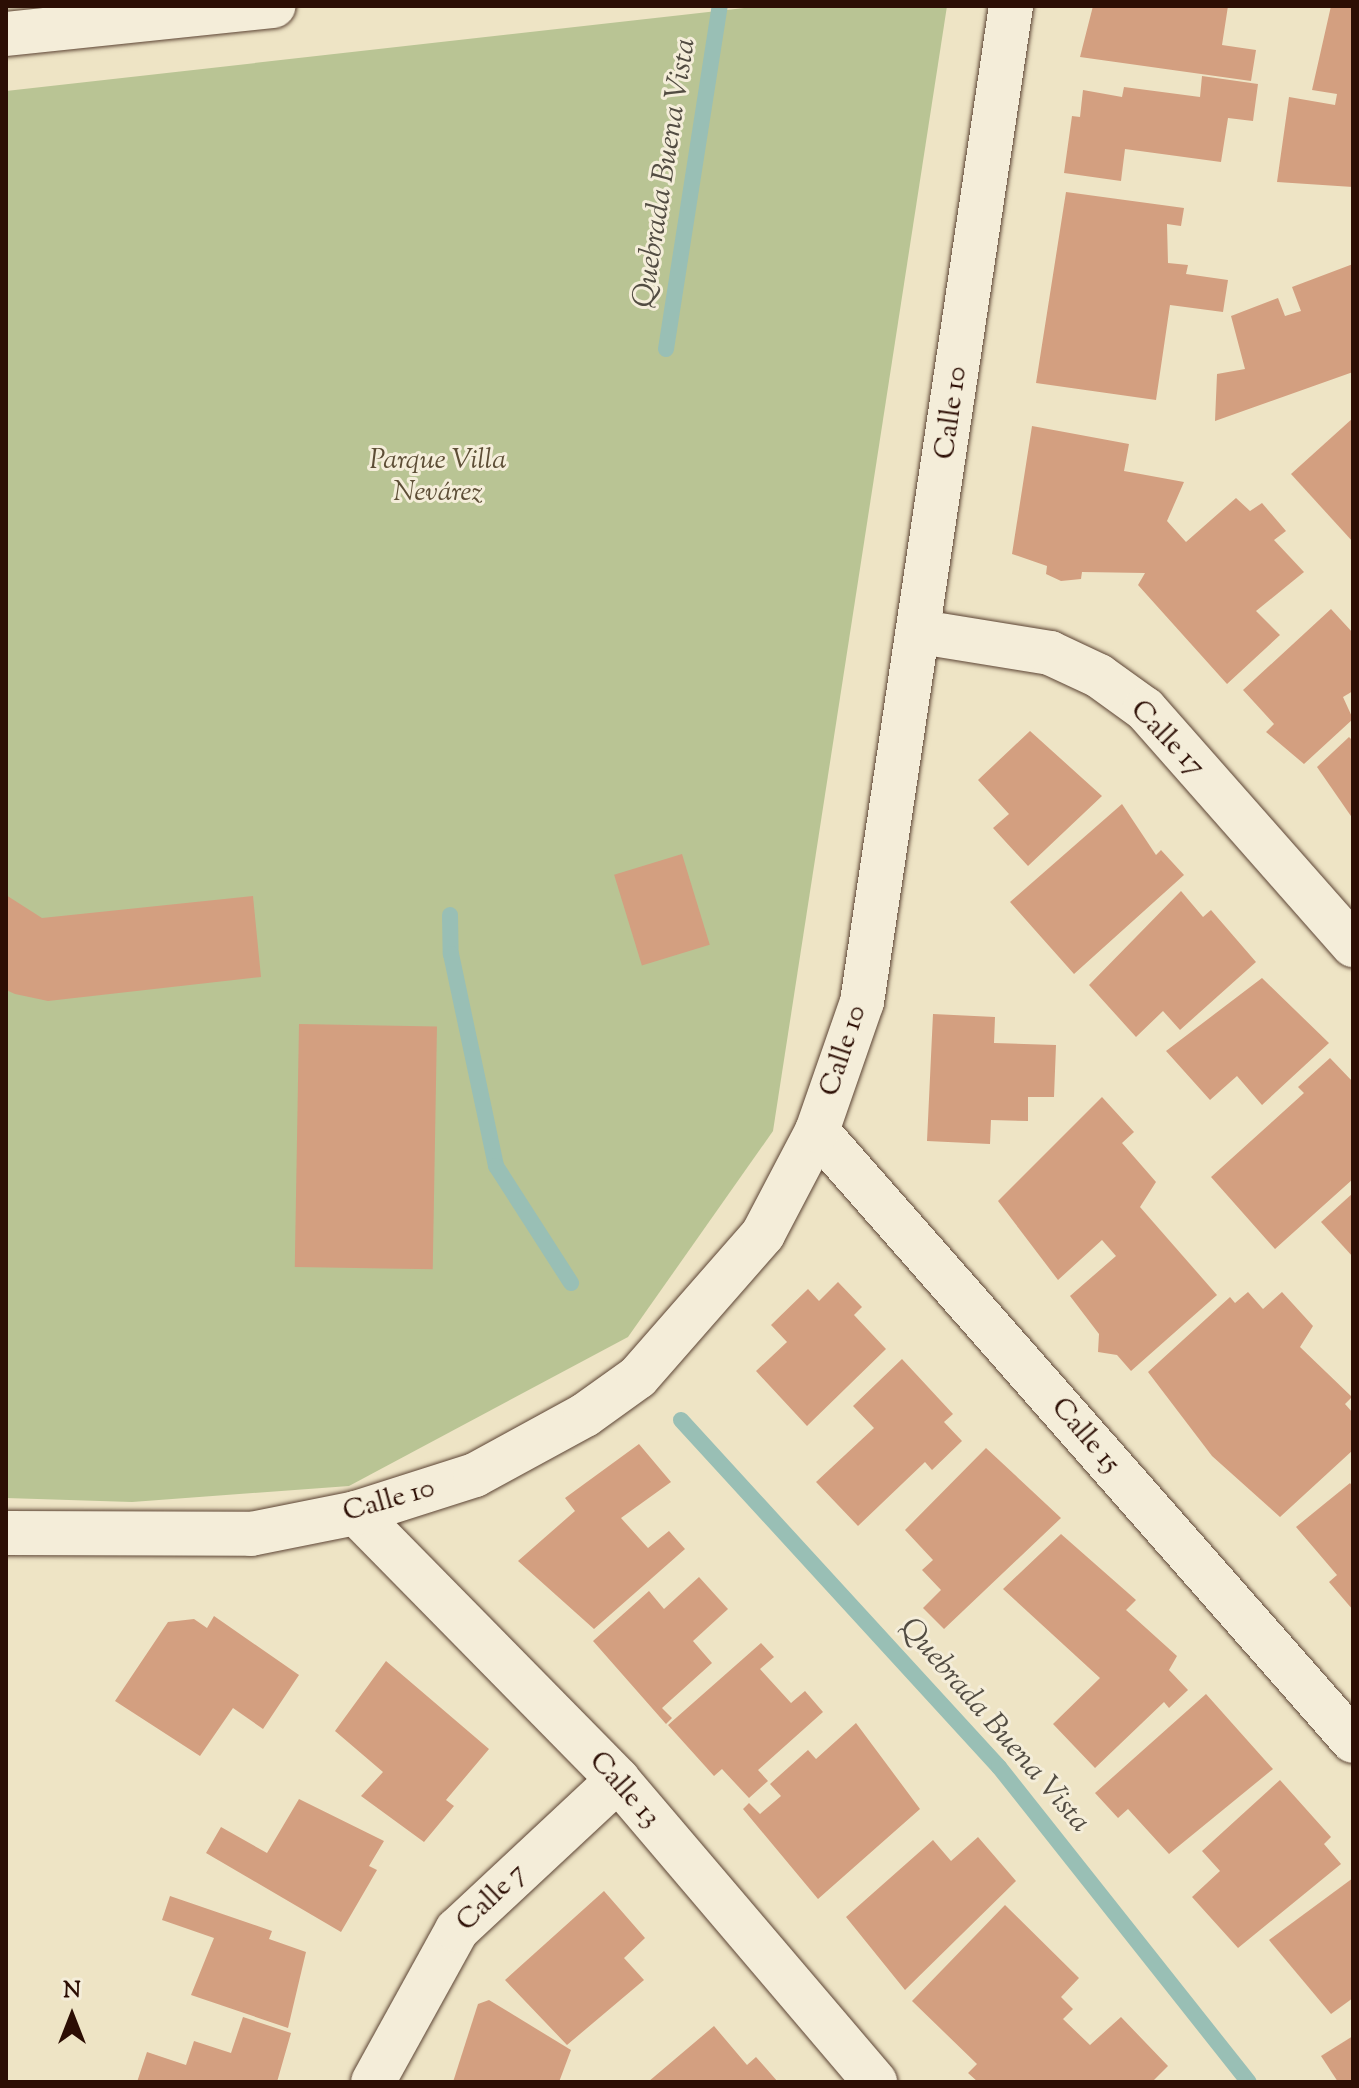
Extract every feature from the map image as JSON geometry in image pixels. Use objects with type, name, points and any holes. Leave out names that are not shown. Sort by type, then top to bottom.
[{"type":"street","points":[[6,34],[274,6]]},
{"type":"street","name":"Calle 10","points":[[6,1533],[251,1534],[356,1513],[475,1475],[585,1415],[638,1377],[763,1234],[817,1131],[862,1002],[921,632],[1011,6]]},
{"type":"street","name":"Calle 17","points":[[921,632],[1050,653],[1099,676],[1145,709],[1353,945]]},
{"type":"street","name":"Calle 15","points":[[817,1131],[1353,1741]]},
{"type":"street","name":"Calle 13","points":[[356,1513],[618,1780],[875,2082]]},
{"type":"street","name":"Calle 7","points":[[373,2082],[457,1930],[618,1780]]},
{"type":"green space","name":"Parque Villa Nevárez","points":[[762,6],[947,6],[773,1131],[628,1337],[349,1486],[132,1502],[6,1498],[6,91]]},
{"type":"building","points":[[1093,6],[1228,6],[1222,45],[1256,50],[1251,81],[1080,57]]},
{"type":"building","points":[[1331,6],[1353,6],[1353,187],[1277,182],[1289,97],[1335,105],[1337,94],[1312,90]]},
{"type":"building","points":[[1202,76],[1258,84],[1253,121],[1228,118],[1221,162],[1125,149],[1121,181],[1064,173],[1072,116],[1080,117],[1083,90],[1122,97],[1124,87],[1200,97]]},
{"type":"building","points":[[1066,192],[1184,208],[1181,226],[1167,224],[1168,263],[1188,265],[1186,274],[1228,280],[1223,312],[1170,305],[1156,400],[1036,383]]},
{"type":"building","points":[[1353,264],[1353,372],[1215,421],[1217,374],[1245,369],[1231,316],[1278,298],[1285,316],[1301,311],[1292,287]]},
{"type":"building","points":[[1353,418],[1353,542],[1291,474]]},
{"type":"building","points":[[1032,426],[1129,444],[1124,471],[1184,482],[1167,521],[1186,542],[1236,498],[1250,511],[1262,503],[1286,531],[1274,540],[1304,572],[1256,611],[1280,635],[1227,684],[1138,585],[1145,573],[1082,572],[1081,579],[1061,581],[1046,574],[1047,566],[1012,554]]},
{"type":"building","points":[[1331,609],[1353,633],[1353,691],[1343,697],[1353,719],[1304,764],[1266,732],[1274,724],[1243,690]]},
{"type":"building","points":[[1030,731],[1102,796],[1028,866],[993,828],[1009,814],[978,780]]},
{"type":"building","points":[[1349,737],[1353,741],[1353,819],[1317,767]]},
{"type":"building","points":[[1122,804],[1156,855],[1161,850],[1184,875],[1074,974],[1010,902]]},
{"type":"building","points":[[682,854],[710,945],[642,966],[614,875]]},
{"type":"building","points":[[1181,891],[1203,917],[1211,910],[1256,962],[1180,1030],[1163,1011],[1136,1037],[1089,985]]},
{"type":"building","points":[[6,895],[42,918],[253,896],[261,977],[48,1001],[15,994],[6,990]]},
{"type":"building","points":[[1262,978],[1329,1043],[1262,1105],[1237,1076],[1210,1100],[1166,1051]]},
{"type":"building","points":[[933,1014],[995,1017],[994,1043],[1056,1045],[1054,1097],[1028,1097],[1028,1121],[991,1120],[990,1144],[927,1141]]},
{"type":"building","points":[[299,1024],[437,1026],[433,1269],[295,1267]]},
{"type":"building","points":[[1330,1058],[1353,1082],[1353,1179],[1275,1249],[1211,1177],[1304,1093],[1298,1087]]},
{"type":"building","points":[[1102,1097],[1134,1132],[1122,1143],[1156,1182],[1140,1207],[1217,1295],[1131,1371],[1117,1355],[1098,1352],[1099,1334],[1070,1296],[1116,1256],[1102,1240],[1058,1280],[998,1201]]},
{"type":"building","points":[[1353,1193],[1353,1257],[1321,1222]]},
{"type":"building","points":[[838,1282],[862,1307],[854,1315],[886,1349],[807,1426],[756,1371],[787,1342],[771,1325],[808,1289],[819,1301]]},
{"type":"building","points":[[1248,1292],[1263,1309],[1282,1292],[1313,1326],[1300,1347],[1352,1397],[1345,1404],[1353,1413],[1353,1450],[1280,1517],[1212,1456],[1148,1372],[1230,1297],[1235,1303]]},
{"type":"building","points":[[902,1359],[953,1414],[944,1422],[962,1441],[932,1470],[925,1462],[858,1526],[816,1482],[874,1428],[853,1406]]},
{"type":"building","points":[[639,1444],[671,1482],[621,1518],[648,1548],[669,1531],[685,1549],[594,1629],[518,1561],[575,1511],[565,1498]]},
{"type":"building","points":[[986,1448],[1061,1518],[944,1629],[923,1608],[941,1590],[922,1570],[933,1560],[905,1530]]},
{"type":"building","points":[[1350,1483],[1353,1487],[1353,1610],[1329,1582],[1337,1575],[1296,1527]]},
{"type":"building","points":[[1061,1534],[1136,1600],[1126,1610],[1177,1656],[1169,1670],[1188,1690],[1169,1708],[1164,1702],[1095,1768],[1053,1724],[1100,1678],[1003,1589]]},
{"type":"building","points":[[699,1577],[728,1609],[693,1641],[712,1663],[662,1708],[672,1718],[666,1724],[593,1641],[649,1591],[664,1609]]},
{"type":"building","points":[[214,1616],[299,1675],[263,1729],[233,1708],[200,1756],[115,1701],[168,1622],[194,1619],[207,1628]]},
{"type":"building","points":[[761,1643],[774,1657],[760,1669],[791,1703],[805,1691],[823,1712],[758,1770],[768,1781],[749,1798],[722,1769],[714,1776],[668,1725]]},
{"type":"building","points":[[386,1661],[489,1749],[446,1800],[454,1806],[424,1842],[361,1796],[383,1772],[335,1731]]},
{"type":"building","points":[[1206,1694],[1273,1769],[1169,1854],[1128,1809],[1118,1818],[1095,1793]]},
{"type":"building","points":[[856,1723],[920,1809],[818,1899],[743,1809],[749,1803],[760,1814],[781,1796],[770,1784],[808,1750],[816,1759]]},
{"type":"building","points":[[1280,1780],[1331,1837],[1324,1844],[1341,1864],[1238,1948],[1192,1897],[1220,1871],[1202,1851]]},
{"type":"building","points":[[299,1799],[384,1841],[369,1866],[377,1870],[341,1932],[206,1853],[221,1827],[267,1853]]},
{"type":"building","points":[[978,1837],[1016,1881],[905,1990],[846,1917],[933,1840],[951,1861]]},
{"type":"building","points":[[1353,1878],[1353,1998],[1331,2014],[1269,1940]]},
{"type":"building","points":[[604,1891],[645,1938],[624,1958],[644,1980],[567,2045],[505,1980]]},
{"type":"building","points":[[170,1896],[272,1931],[269,1939],[306,1952],[288,2028],[191,1995],[214,1938],[162,1920]]},
{"type":"building","points":[[1005,1905],[1079,1978],[1061,1997],[1073,2009],[1063,2019],[1090,2045],[1121,2017],[1168,2066],[1152,2082],[978,2082],[968,2073],[977,2064],[912,2001]]},
{"type":"building","points":[[489,2000],[571,2050],[559,2082],[453,2082],[478,2004]]},
{"type":"building","points":[[243,2017],[291,2033],[277,2082],[137,2082],[147,2052],[186,2065],[194,2041],[231,2053]]},
{"type":"building","points":[[714,2026],[747,2065],[756,2057],[778,2082],[648,2082]]},
{"type":"building","points":[[1353,2036],[1353,2082],[1338,2082],[1321,2056]]},
{"type":"waterway","name":"Quebrada Buena Vista","points":[[666,349],[720,6]]},
{"type":"waterway","name":"Quebrada Buena Vista","points":[[450,915],[451,954],[496,1166],[571,1283]]},
{"type":"waterway","name":"Quebrada Buena Vista","points":[[681,1420],[999,1767],[1249,2082]]}]
